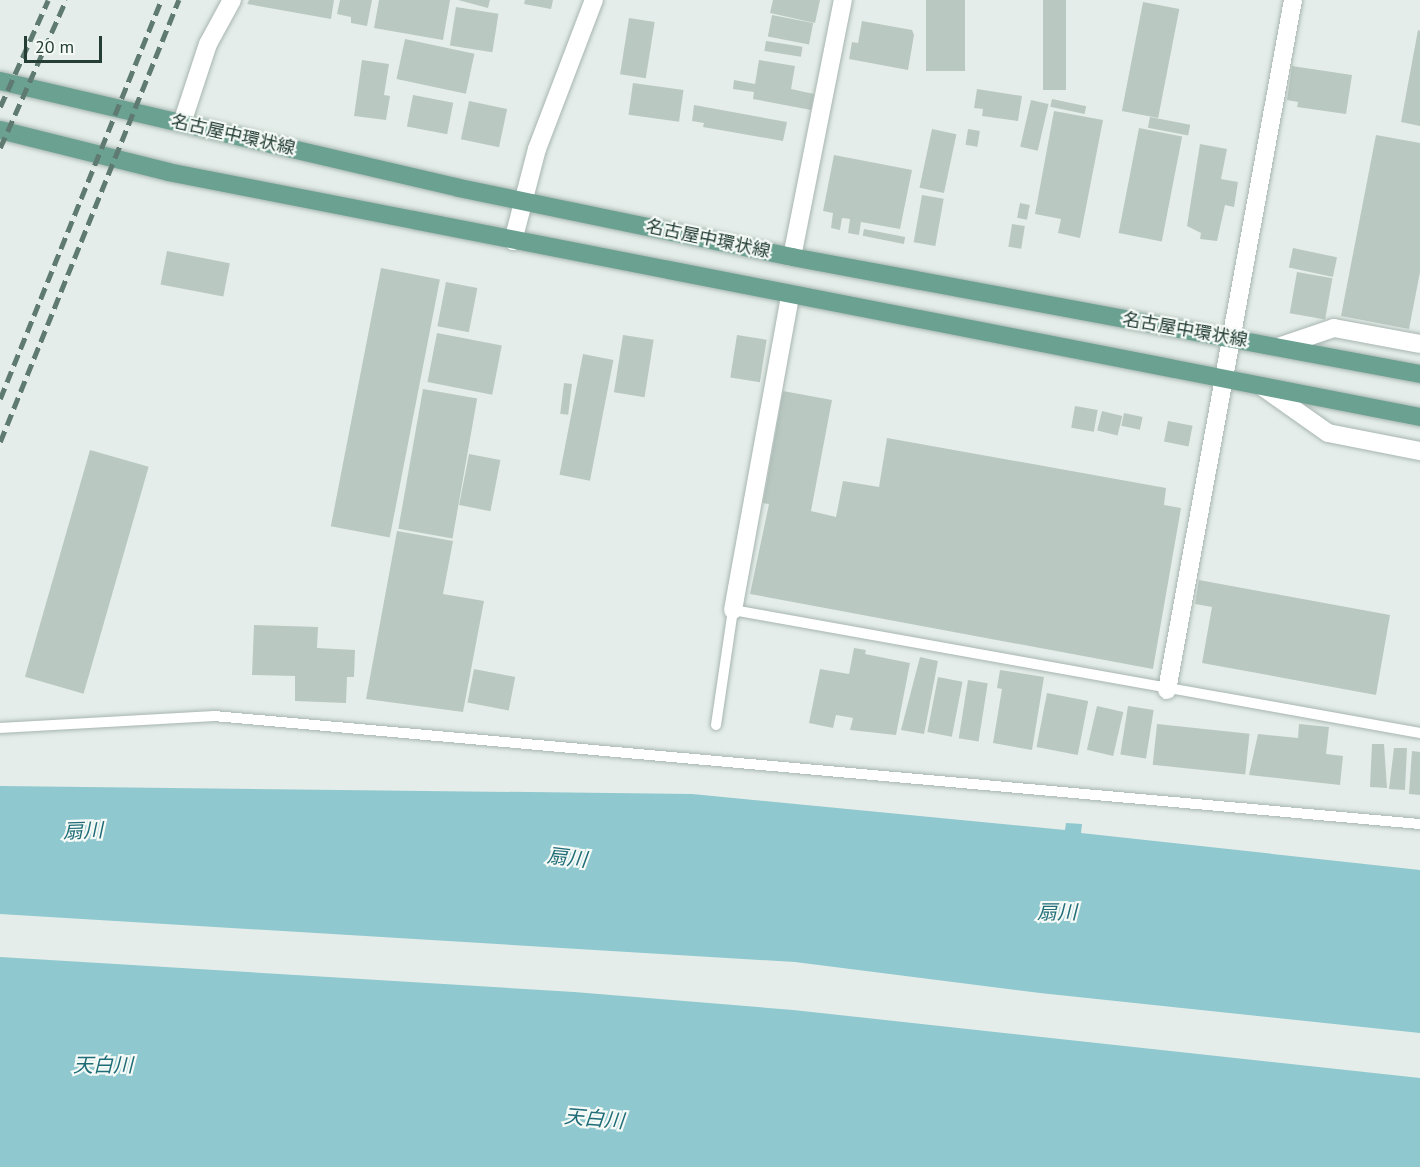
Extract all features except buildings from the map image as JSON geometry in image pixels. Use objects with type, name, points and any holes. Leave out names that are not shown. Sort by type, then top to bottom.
[{"type":"main road","name":"名古屋中環状線","points":[[0,81],[522,199],[792,257],[1420,374]]},
{"type":"main road","points":[[0,130],[168,172],[1420,417]]},
{"type":"street","points":[[182,123],[208,44],[232,0]]},
{"type":"street","points":[[513,241],[522,199],[537,149],[594,0]]},
{"type":"street","points":[[792,257],[843,0]]},
{"type":"street","points":[[1167,690],[1226,380],[1293,0]]},
{"type":"street","points":[[733,610],[790,295]]},
{"type":"street","points":[[1278,347],[1334,328],[1420,344]]},
{"type":"street","points":[[1264,388],[1328,433],[1420,451]]},
{"type":"lane","points":[[716,726],[733,610],[1420,734]]},
{"type":"lane","points":[[0,728],[214,716],[1420,824]]},
{"type":"water","name":"扇川","points":[[0,786],[692,794],[1065,830],[1066,823],[1082,824],[1081,833],[1420,870],[1420,1033],[1040,993],[795,962],[0,914]]},
{"type":"water","name":"天白川","points":[[0,957],[574,992],[793,1010],[1420,1078],[1420,1167],[0,1167]]},
{"type":"railway","points":[[0,107],[48,0]]},
{"type":"railway","points":[[0,148],[66,0]]},
{"type":"railway","points":[[0,399],[161,0]]},
{"type":"railway","points":[[0,442],[179,0]]}]
